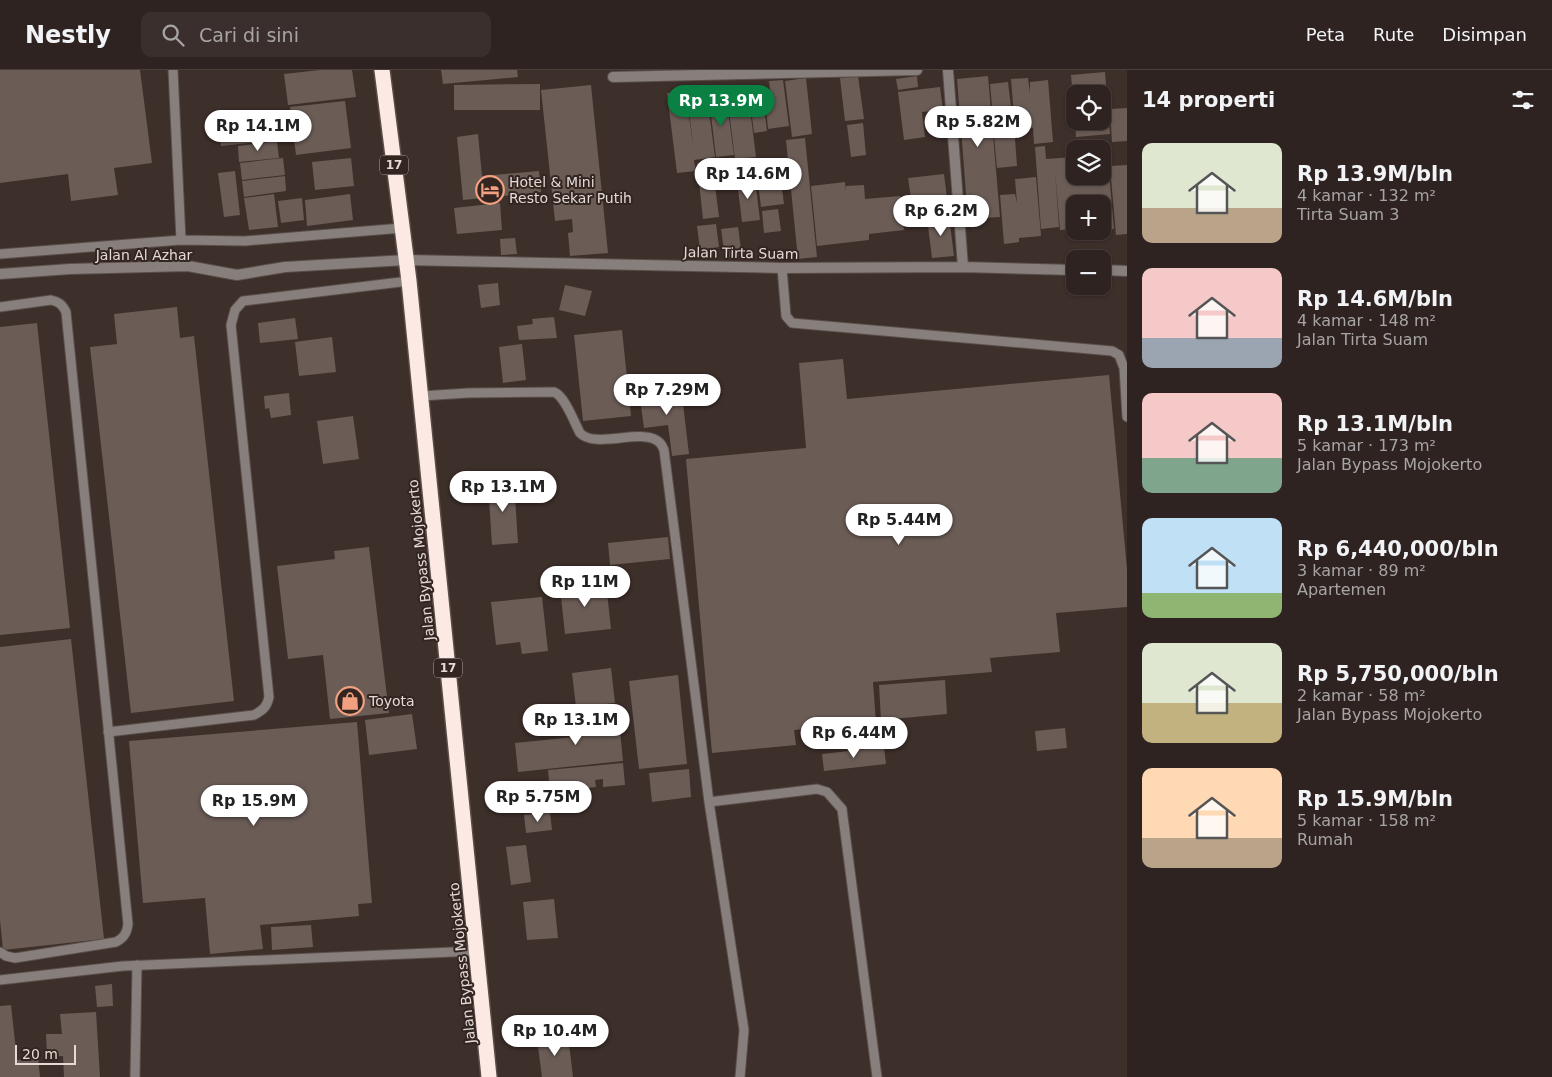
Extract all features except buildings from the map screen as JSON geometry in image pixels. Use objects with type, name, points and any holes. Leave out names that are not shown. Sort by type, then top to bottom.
[{"type":"highway","name":"Jalan Bypass Mojokerto","points":[[382,70],[409,280],[489,1077]]},
{"type":"street","points":[[613,77],[917,70]]},
{"type":"street","points":[[948,70],[963,267]]},
{"type":"street","name":"Jalan Tirta Suam","points":[[406,260],[782,268],[963,267],[1066,270]]},
{"type":"street","name":"Jalan Al Azhar","points":[[0,274],[70,269],[188,266],[237,275],[285,267],[406,260]]},
{"type":"street","points":[[1111,270],[1127,271]]},
{"type":"lane","points":[[173,70],[181,240]]},
{"type":"lane","points":[[0,254],[181,240],[245,241],[402,228]]},
{"type":"lane","points":[[782,268],[786,316],[792,323],[1112,351],[1119,355],[1124,368],[1127,417]]},
{"type":"lane","points":[[108,732],[254,715],[267,704],[268,697],[232,325],[235,310],[243,301],[409,280]]},
{"type":"lane","points":[[0,307],[51,300],[58,301],[66,312],[128,924],[127,932],[116,942],[14,958],[0,952]]},
{"type":"lane","points":[[421,396],[550,391],[561,396],[583,437],[593,440],[643,437],[654,439],[660,443],[666,460],[709,802],[744,1030],[740,1077]]},
{"type":"lane","points":[[709,802],[817,789],[827,792],[842,809],[877,1077]]},
{"type":"lane","points":[[0,980],[137,965],[477,951]]},
{"type":"lane","points":[[135,1077],[137,965]]},
{"type":"place","name":"Hotel & Mini Resto Sekar Putih","points":[[490,190]]},
{"type":"place","name":"Toyota","points":[[350,701]]}]
